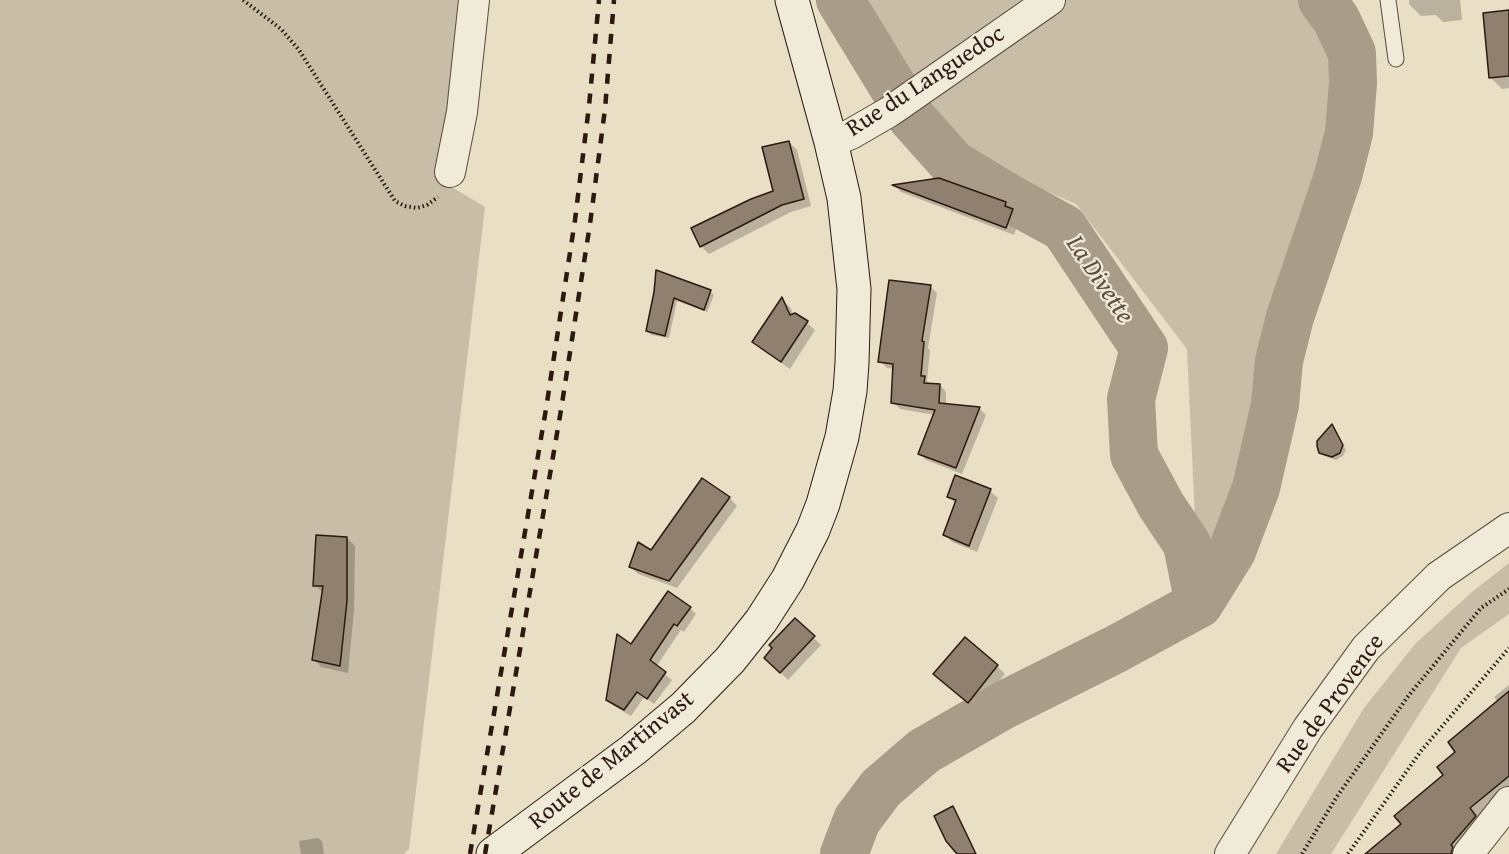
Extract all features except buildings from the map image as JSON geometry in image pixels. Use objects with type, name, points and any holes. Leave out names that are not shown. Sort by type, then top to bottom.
[{"type":"main road","name":"Route de Martinvast","points":[[502,848],[633,750],[683,708],[730,660],[761,621],[777,596],[813,531],[830,482],[842,437],[852,363],[854,289],[844,198],[792,0]]},
{"type":"street","points":[[450,172],[462,112],[474,0]]},
{"type":"street","name":"Rue du Languedoc","points":[[831,142],[851,135],[890,112],[1050,0]]},
{"type":"street","name":"Rue de Provence","points":[[1230,854],[1308,728],[1366,648],[1439,576],[1509,528]]},
{"type":"street","points":[[1468,854],[1509,802]]},
{"type":"lane","points":[[1388,0],[1396,59]]},
{"type":"path","points":[[243,0],[281,29],[299,50],[395,201],[417,208],[427,205],[446,189],[450,172]]},
{"type":"path","points":[[1302,854],[1336,798],[1409,695],[1480,608],[1509,589]]},
{"type":"path","points":[[1348,854],[1421,751],[1509,648]]},
{"type":"shaded area","points":[[0,0],[462,0],[440,180],[485,207],[409,849],[404,854],[0,854]]},
{"type":"shaded area","points":[[852,0],[1321,0],[1350,94],[1278,329],[1280,489],[1244,570],[1199,604],[1187,349],[1076,204],[970,158],[890,84]]},
{"type":"shaded area","points":[[1509,563],[1509,614],[1461,648],[1331,854],[1276,854],[1364,708],[1416,643],[1472,592]]},
{"type":"waterway","name":"La Divette","points":[[840,0],[912,118],[953,164],[1064,228],[1144,348],[1131,399],[1134,455],[1161,505],[1187,544],[1199,604]]},
{"type":"waterway","name":"La Divette","points":[[844,854],[857,820],[881,788],[924,751],[1004,705],[1199,604],[1232,551],[1256,488],[1275,405],[1279,361],[1290,317],[1338,176],[1349,133],[1353,83],[1352,53],[1336,19],[1322,0]]},
{"type":"railway","points":[[470,854],[546,409],[575,220],[599,0]]},
{"type":"railway","points":[[485,854],[561,410],[590,224],[605,109],[614,0]]}]
